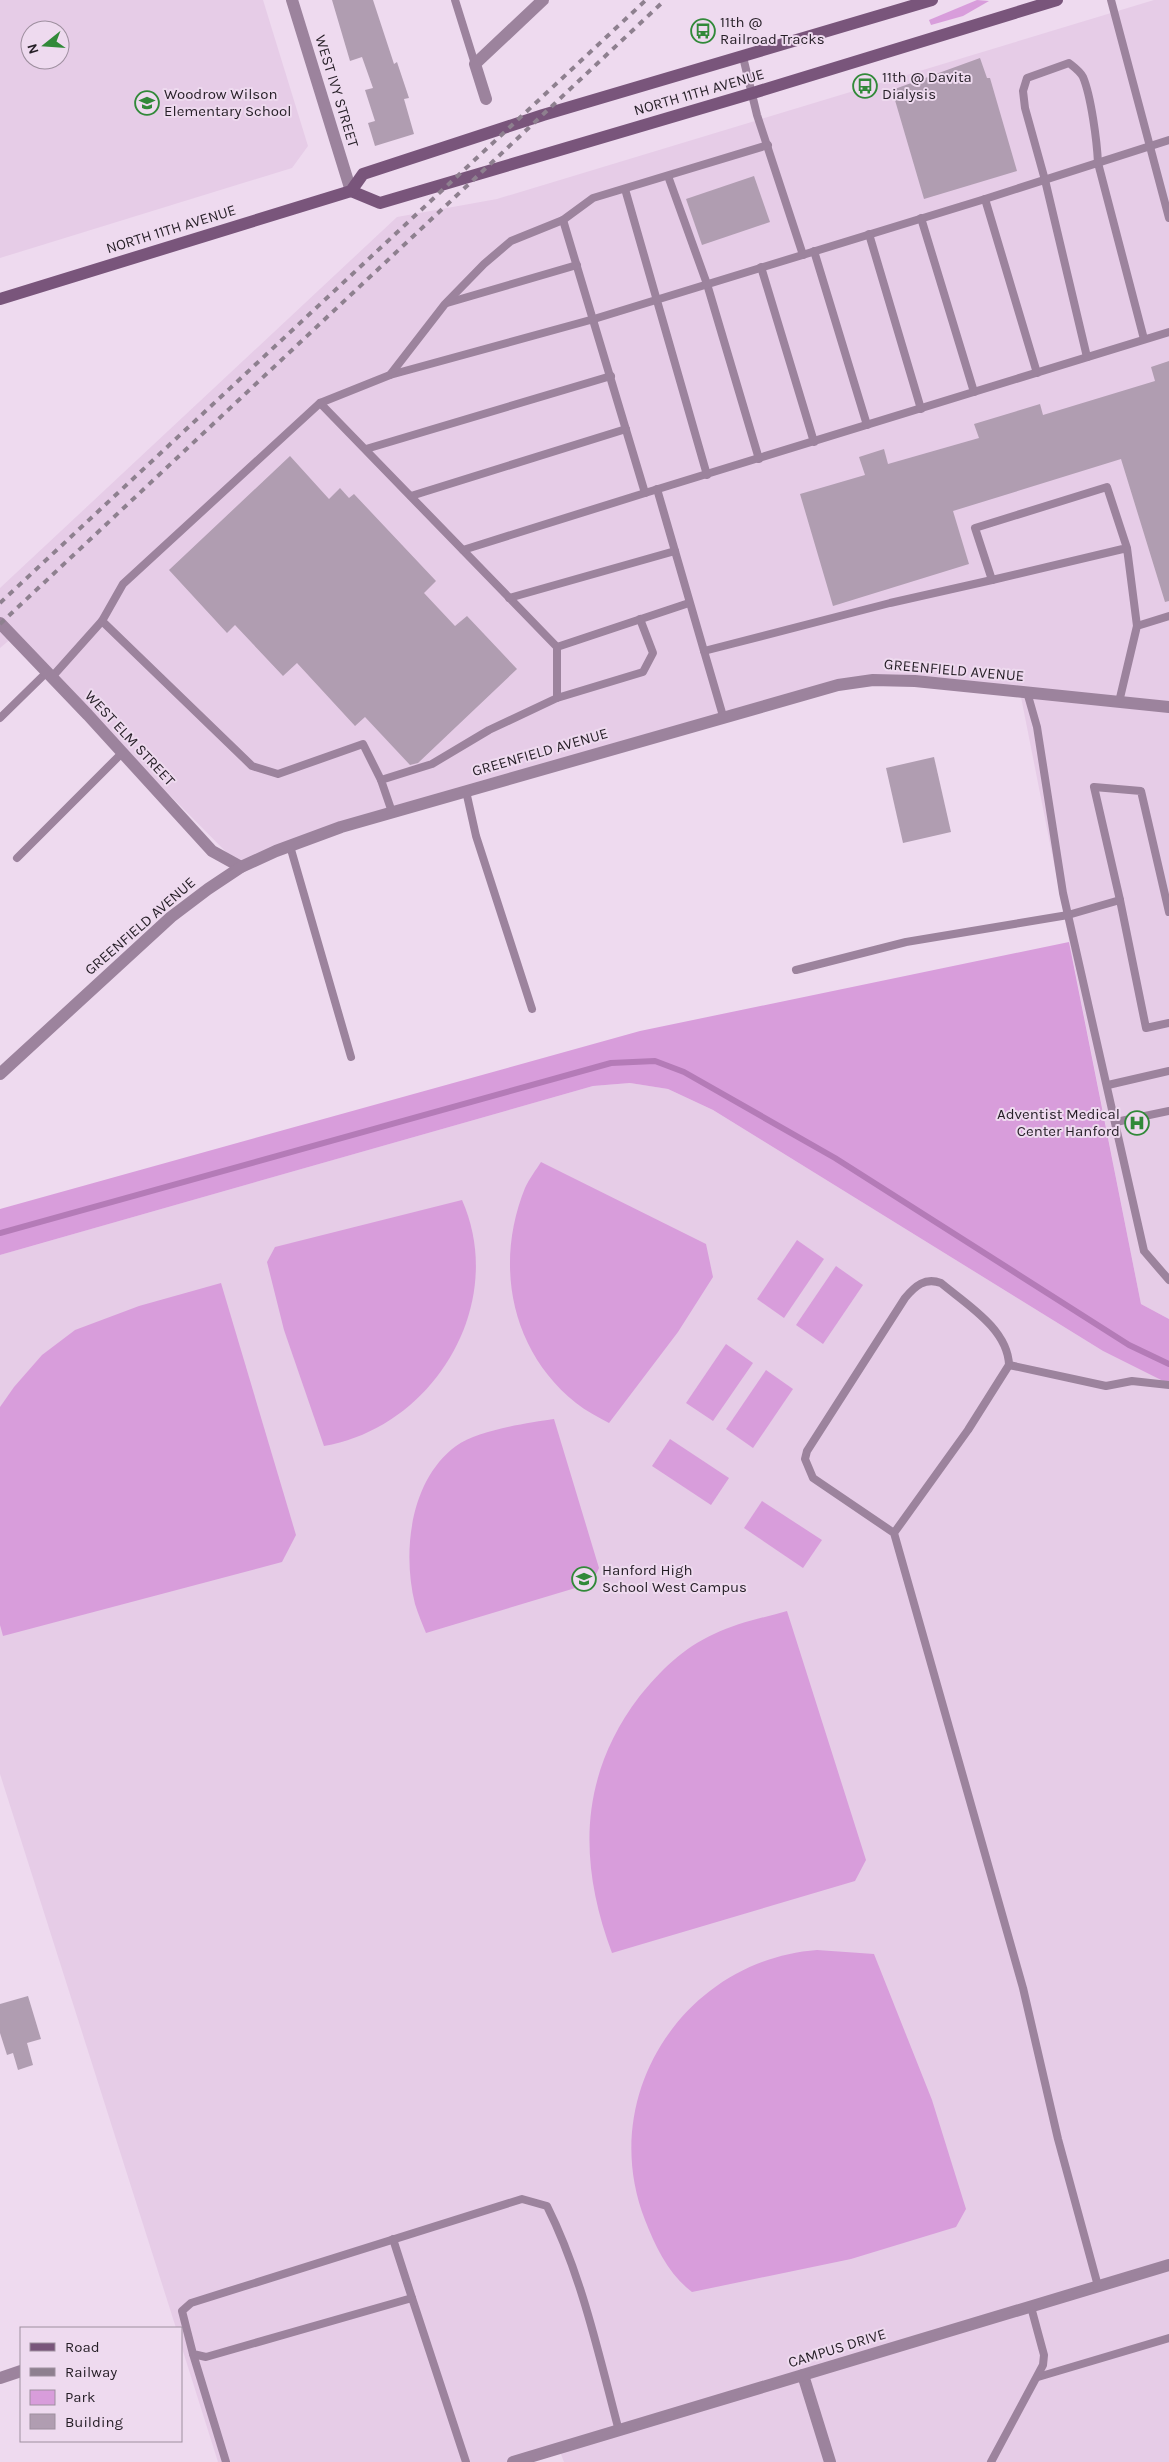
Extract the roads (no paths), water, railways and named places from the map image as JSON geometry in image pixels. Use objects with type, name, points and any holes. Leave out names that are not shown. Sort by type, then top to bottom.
[{"type":"main road","name":"NORTH 11TH AVENUE","points":[[0,299],[351,191],[363,174],[543,115],[932,0]]},
{"type":"main road","name":"NORTH 11TH AVENUE","points":[[351,191],[380,203],[753,93],[1057,0]]},
{"type":"street","name":"WEST IVY STREET","points":[[292,0],[351,191]]},
{"type":"street","points":[[486,99],[474,64],[543,0]]},
{"type":"street","name":"WEST ELM STREET","points":[[0,623],[212,851],[241,867]]},
{"type":"street","name":"GREENFIELD AVENUE","points":[[0,1074],[171,918],[241,867],[290,846],[392,812],[829,687],[873,680],[915,681],[1169,707]]},
{"type":"street","name":"CAMPUS DRIVE","points":[[513,2462],[1169,2265]]},
{"type":"street","points":[[0,2378],[20,2371]]},
{"type":"street","points":[[803,2375],[830,2462]]},
{"type":"lane","points":[[455,0],[474,64]]},
{"type":"lane","points":[[1111,0],[1169,218]]},
{"type":"lane","points":[[743,57],[758,115],[803,255]]},
{"type":"lane","points":[[1087,357],[1045,180],[1025,108],[1023,90],[1027,78],[1069,64],[1076,68],[1083,77],[1096,138],[1098,163],[1144,339]]},
{"type":"lane","points":[[0,718],[49,675],[102,621],[123,584],[320,403],[390,375],[594,319],[985,199],[1169,140]]},
{"type":"lane","points":[[390,375],[444,304],[484,264],[511,241],[563,220],[593,198],[768,145]]},
{"type":"lane","points":[[668,176],[706,284],[759,458]]},
{"type":"lane","points":[[625,189],[707,475]]},
{"type":"lane","points":[[985,199],[1037,373]]},
{"type":"lane","points":[[921,218],[974,392]]},
{"type":"lane","points":[[563,220],[645,493]]},
{"type":"lane","points":[[869,234],[921,409]]},
{"type":"lane","points":[[814,251],[867,425]]},
{"type":"lane","points":[[444,304],[577,265]]},
{"type":"lane","points":[[761,267],[814,442]]},
{"type":"lane","points":[[463,550],[1169,332]]},
{"type":"lane","points":[[366,449],[611,376]]},
{"type":"lane","points":[[320,403],[557,647],[557,698]]},
{"type":"lane","points":[[410,496],[626,429]]},
{"type":"lane","points":[[992,580],[975,528],[1107,487],[1127,548],[1137,626],[1119,702]]},
{"type":"lane","points":[[657,489],[689,603],[724,716]]},
{"type":"lane","points":[[704,651],[890,603],[1127,548]]},
{"type":"lane","points":[[509,598],[675,551]]},
{"type":"lane","points":[[557,647],[689,603]]},
{"type":"lane","points":[[1137,626],[1169,616]]},
{"type":"lane","points":[[382,780],[432,764],[489,730],[557,698],[643,672],[653,653],[640,619]]},
{"type":"lane","points":[[102,621],[252,766],[278,774],[363,744],[382,780],[392,812]]},
{"type":"lane","points":[[1027,692],[1037,727],[1068,915],[1108,1085],[1144,1251],[1169,1280]]},
{"type":"lane","points":[[17,858],[122,753]]},
{"type":"lane","points":[[1169,912],[1141,791],[1094,787],[1120,900],[1146,1028],[1169,1022]]},
{"type":"lane","points":[[466,791],[476,836],[532,1008]]},
{"type":"lane","points":[[290,846],[351,1057]]},
{"type":"lane","points":[[796,970],[906,942],[1068,915],[1120,900]]},
{"type":"lane","points":[[1108,1085],[1169,1071]]},
{"type":"lane","points":[[1116,1122],[1169,1111]]},
{"type":"lane","points":[[894,1533],[968,1430],[1009,1365],[1007,1350],[990,1325],[941,1283],[924,1282],[914,1288],[905,1298],[807,1451],[805,1459],[813,1478],[894,1533],[1023,1988],[1058,2139],[1098,2286]]},
{"type":"lane","points":[[1009,1365],[1106,1386],[1132,1381],[1169,1385]]},
{"type":"lane","points":[[226,2462],[182,2311],[192,2303],[522,2199],[547,2206],[562,2235],[588,2315],[620,2431]]},
{"type":"lane","points":[[393,2239],[466,2462]]},
{"type":"lane","points":[[193,2354],[206,2357],[412,2298]]},
{"type":"lane","points":[[991,2462],[1043,2365],[1044,2355],[1031,2307]]},
{"type":"lane","points":[[1038,2376],[1169,2338]]},
{"type":"waterway","points":[[0,1233],[611,1063],[655,1061],[684,1072],[835,1158],[1129,1345],[1169,1364]]},
{"type":"railway","points":[[0,603],[646,0]]},
{"type":"railway","points":[[0,624],[665,0]]},
{"type":"place","name":"11th @ Railroad Tracks","points":[[703,31]]},
{"type":"place","name":"11th @ Davita Dialysis","points":[[865,86]]},
{"type":"place","name":"Woodrow Wilson Elementary School","points":[[147,103]]},
{"type":"place","name":"Adventist Medical Center Hanford","points":[[1137,1123]]},
{"type":"place","name":"Hanford High School West Campus","points":[[584,1579]]}]
